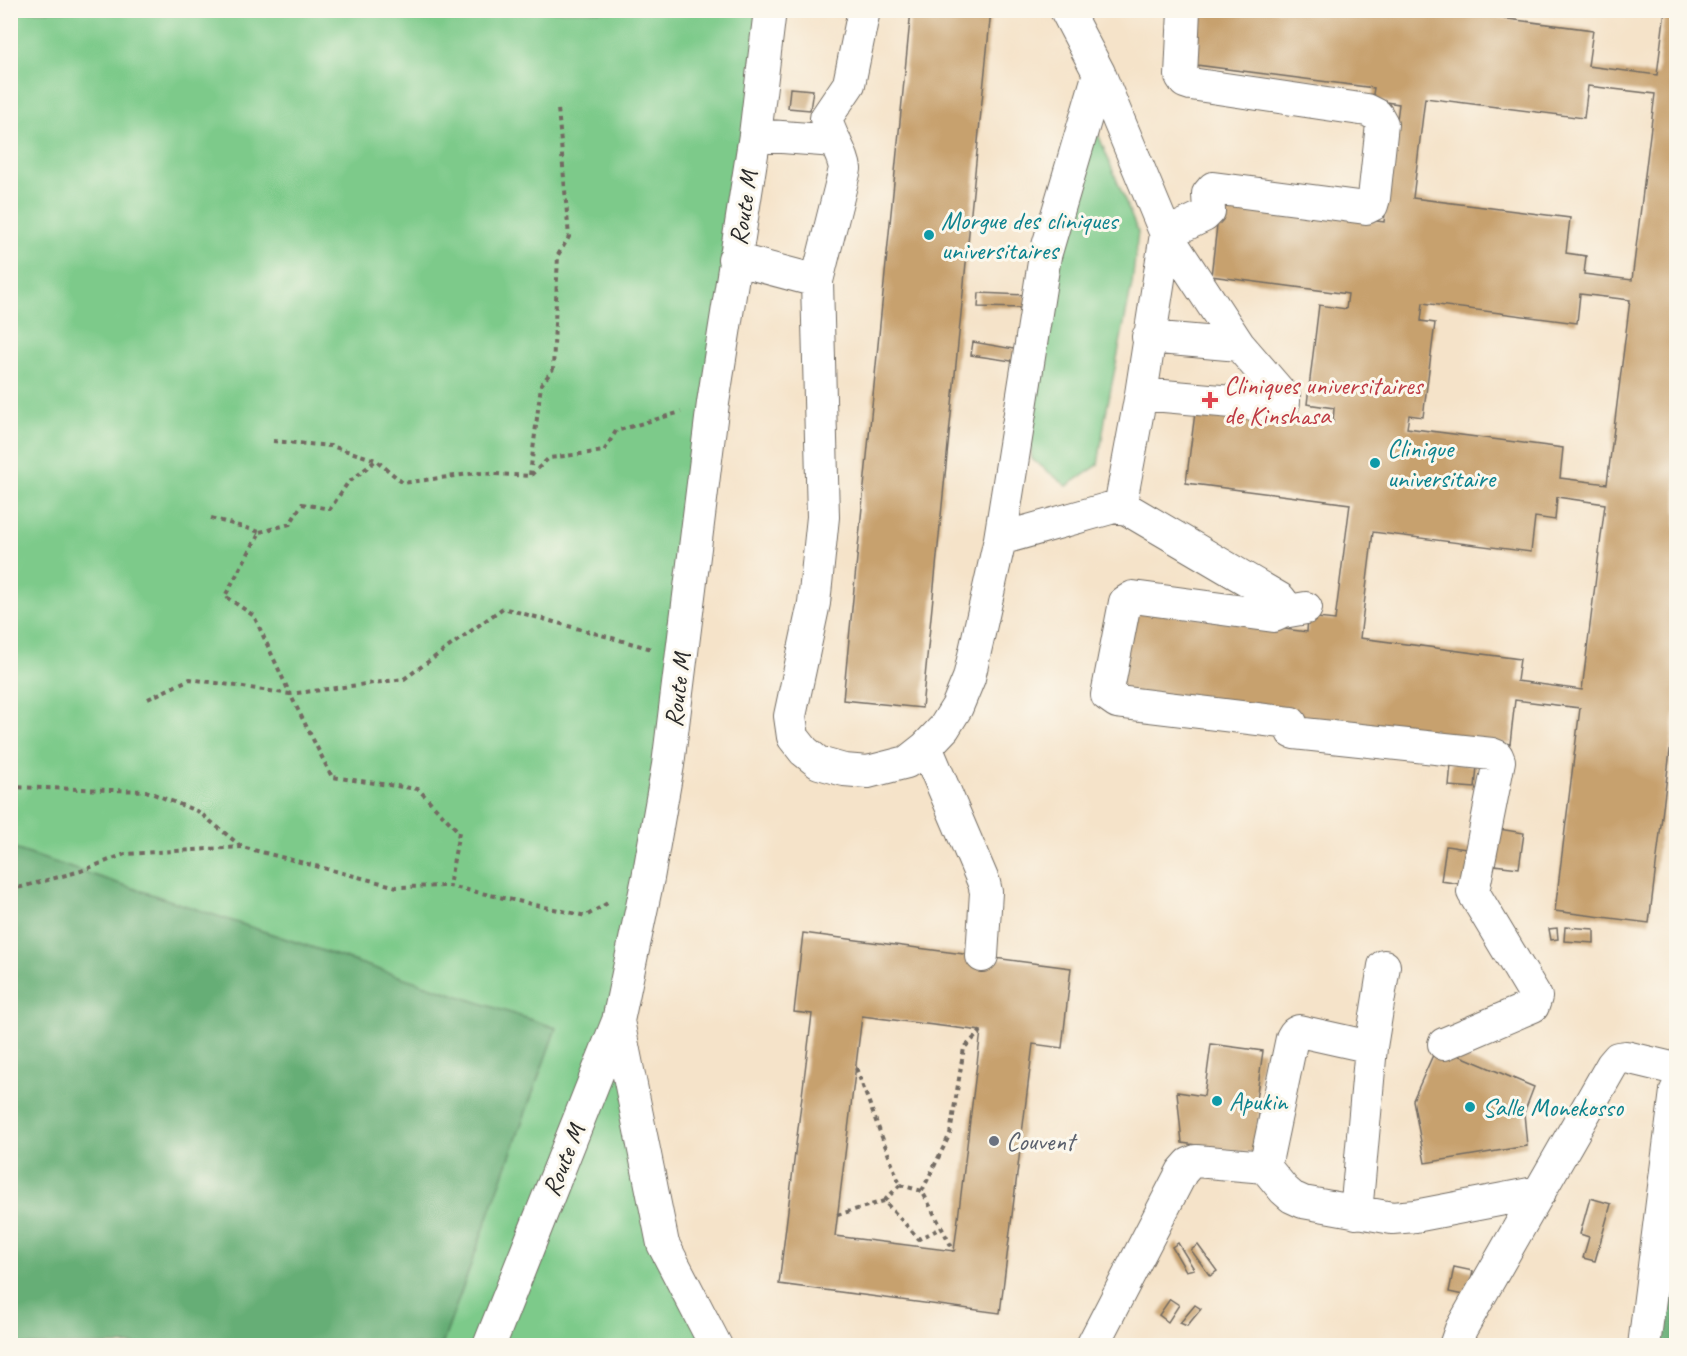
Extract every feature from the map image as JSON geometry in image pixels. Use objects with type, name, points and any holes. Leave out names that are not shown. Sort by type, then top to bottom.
[{"type":"lane","name":"Route M","points":[[489,1346],[618,1021],[648,878],[668,765],[713,403],[755,135],[770,10]]},
{"type":"lane","points":[[864,10],[849,84],[826,118],[844,161],[845,169],[817,281],[823,517],[814,603],[790,716],[793,737],[804,752],[819,763],[844,770],[868,772],[907,762],[926,747],[944,728],[957,707],[969,678],[1000,539],[1045,256],[1099,73]]},
{"type":"lane","points":[[1066,10],[1099,73],[1166,234],[1239,345],[1284,397],[1284,402],[1278,406],[1141,394]]},
{"type":"lane","points":[[1166,234],[1204,216],[1209,211],[1209,194],[1213,188],[1366,208],[1372,205],[1382,124],[1377,115],[1367,110],[1185,82],[1181,76],[1184,10]]},
{"type":"lane","points":[[755,135],[835,141]]},
{"type":"lane","points":[[1120,507],[1141,394],[1148,337],[1166,234]]},
{"type":"lane","points":[[734,259],[817,281]]},
{"type":"lane","points":[[1148,337],[1239,345]]},
{"type":"lane","points":[[1000,539],[1120,507],[1280,599],[1295,610],[1275,616],[1128,598],[1125,602],[1107,695],[1117,702],[1291,723],[1294,733],[1497,756],[1499,761],[1473,892],[1536,998],[1536,1002],[1533,1006],[1444,1044]]},
{"type":"lane","points":[[926,747],[984,883],[986,892],[982,956]]},
{"type":"lane","points":[[1356,1213],[1371,1047],[1384,966]]},
{"type":"lane","points":[[618,1021],[663,1244],[716,1346]]},
{"type":"lane","points":[[1265,1167],[1295,1033],[1371,1047]]},
{"type":"lane","points":[[1455,1346],[1461,1329],[1612,1065],[1618,1058],[1626,1057],[1677,1069]]},
{"type":"lane","points":[[1644,1346],[1677,1091]]},
{"type":"lane","points":[[1092,1346],[1182,1172],[1189,1164],[1196,1161],[1265,1167],[1292,1197],[1304,1202],[1392,1218],[1415,1216],[1539,1192]]},
{"type":"path","points":[[530,476],[541,385],[553,369],[558,255],[569,237],[558,108]]},
{"type":"path","points":[[273,441],[331,446],[376,460],[403,483],[477,473],[530,476],[549,458],[604,451],[616,431],[713,403]]},
{"type":"path","points":[[211,518],[260,532],[290,524],[302,504],[330,509],[347,484],[376,460]]},
{"type":"path","points":[[260,532],[225,596],[254,616],[332,777],[418,789],[459,832],[449,886]]},
{"type":"path","points":[[148,699],[190,679],[290,694],[404,679],[502,608],[681,657]]},
{"type":"path","points":[[10,787],[146,791],[199,812],[242,847]]},
{"type":"path","points":[[10,890],[81,871],[125,854],[242,847],[397,887],[449,886],[586,916],[648,878]]},
{"type":"path","points":[[922,1191],[950,1134],[964,1047],[981,1031]]},
{"type":"path","points":[[856,1068],[900,1185]]},
{"type":"path","points":[[900,1185],[922,1191],[954,1251]]},
{"type":"path","points":[[837,1215],[884,1201],[900,1185]]},
{"type":"path","points":[[884,1201],[919,1239],[942,1228]]},
{"type":"green space","points":[[11,11],[770,11],[618,1021],[669,1259],[716,1345],[442,1345],[556,1028],[11,848]]},
{"type":"green space","points":[[1093,122],[1138,232],[1132,284],[1098,465],[1067,486],[1032,459],[1026,408],[1051,268]]},
{"type":"green space","points":[[11,848],[556,1028],[442,1345],[11,1345]]},
{"type":"green space","points":[[1676,1086],[1676,1345],[1644,1345]]},
{"type":"building","name":"Morgue des cliniques universitaires","points":[[911,10],[991,10],[922,708],[843,700]]},
{"type":"building","name":"Clinique universitaire","points":[[1195,10],[1439,10],[1593,30],[1588,66],[1657,75],[1665,10],[1676,10],[1676,702],[1649,923],[1555,911],[1580,708],[1515,700],[1510,744],[1339,722],[1338,733],[1119,694],[1129,609],[1307,632],[1308,617],[1335,620],[1350,504],[1186,483],[1196,405],[1333,422],[1334,408],[1307,404],[1319,305],[1346,309],[1348,294],[1211,276],[1220,201],[1384,222],[1399,104],[1372,100],[1374,88],[1189,64]],"holes":[[[1588,86],[1655,94],[1632,280],[1584,274],[1586,256],[1566,253],[1570,218],[1413,198],[1425,98],[1584,118]],[[1580,294],[1630,300],[1607,484],[1560,478],[1563,448],[1407,428],[1409,415],[1423,417],[1435,323],[1421,321],[1423,303],[1577,323]],[[1557,497],[1605,504],[1582,690],[1517,681],[1520,659],[1360,638],[1373,532],[1531,552],[1535,517],[1555,520]]]},
{"type":"building","points":[[790,88],[813,90],[810,110],[788,108]]},
{"type":"building","points":[[979,293],[1027,295],[1027,308],[978,307]]},
{"type":"building","points":[[973,342],[1020,350],[1018,362],[971,355]]},
{"type":"building","points":[[1451,763],[1477,766],[1475,788],[1449,786]]},
{"type":"building","points":[[1499,829],[1524,833],[1519,868],[1494,865]]},
{"type":"building","points":[[1446,846],[1486,852],[1481,887],[1441,881]]},
{"type":"building","points":[[1565,927],[1594,929],[1594,943],[1564,941]]},
{"type":"building","points":[[1557,928],[1558,939],[1551,940],[1549,929]]},
{"type":"building","name":"Couvent","points":[[803,933],[1071,968],[1062,1048],[1033,1044],[1000,1313],[779,1284],[812,1014],[794,1012]],"holes":[[[862,1016],[981,1031],[954,1251],[835,1236]]]},
{"type":"building","name":"Apukin","points":[[1211,1044],[1263,1051],[1255,1107],[1260,1107],[1254,1153],[1182,1143],[1177,1092],[1204,1096]]},
{"type":"building","name":"Salle Monekosso","points":[[1437,1046],[1534,1087],[1524,1113],[1527,1146],[1425,1163],[1413,1100]]},
{"type":"building","points":[[1590,1198],[1611,1204],[1595,1261],[1583,1258],[1589,1237],[1580,1234]]},
{"type":"building","points":[[1178,1243],[1194,1269],[1186,1271],[1172,1247]]},
{"type":"building","points":[[1198,1245],[1217,1271],[1210,1276],[1191,1250]]},
{"type":"building","points":[[1454,1267],[1473,1271],[1468,1296],[1449,1292]]},
{"type":"building","points":[[1170,1299],[1179,1305],[1168,1322],[1159,1315]]},
{"type":"building","points":[[1195,1305],[1201,1309],[1187,1326],[1180,1323]]},
{"type":"place","name":"Morgue des cliniques universitaires","points":[[929,235]]},
{"type":"place","name":"Cliniques universitaires de Kinshasa","points":[[1210,400]]},
{"type":"place","name":"Clinique universitaire","points":[[1375,463]]},
{"type":"place","name":"Apukin","points":[[1217,1101]]},
{"type":"place","name":"Salle Monekosso","points":[[1470,1107]]},
{"type":"place","name":"Couvent","points":[[994,1141]]}]
